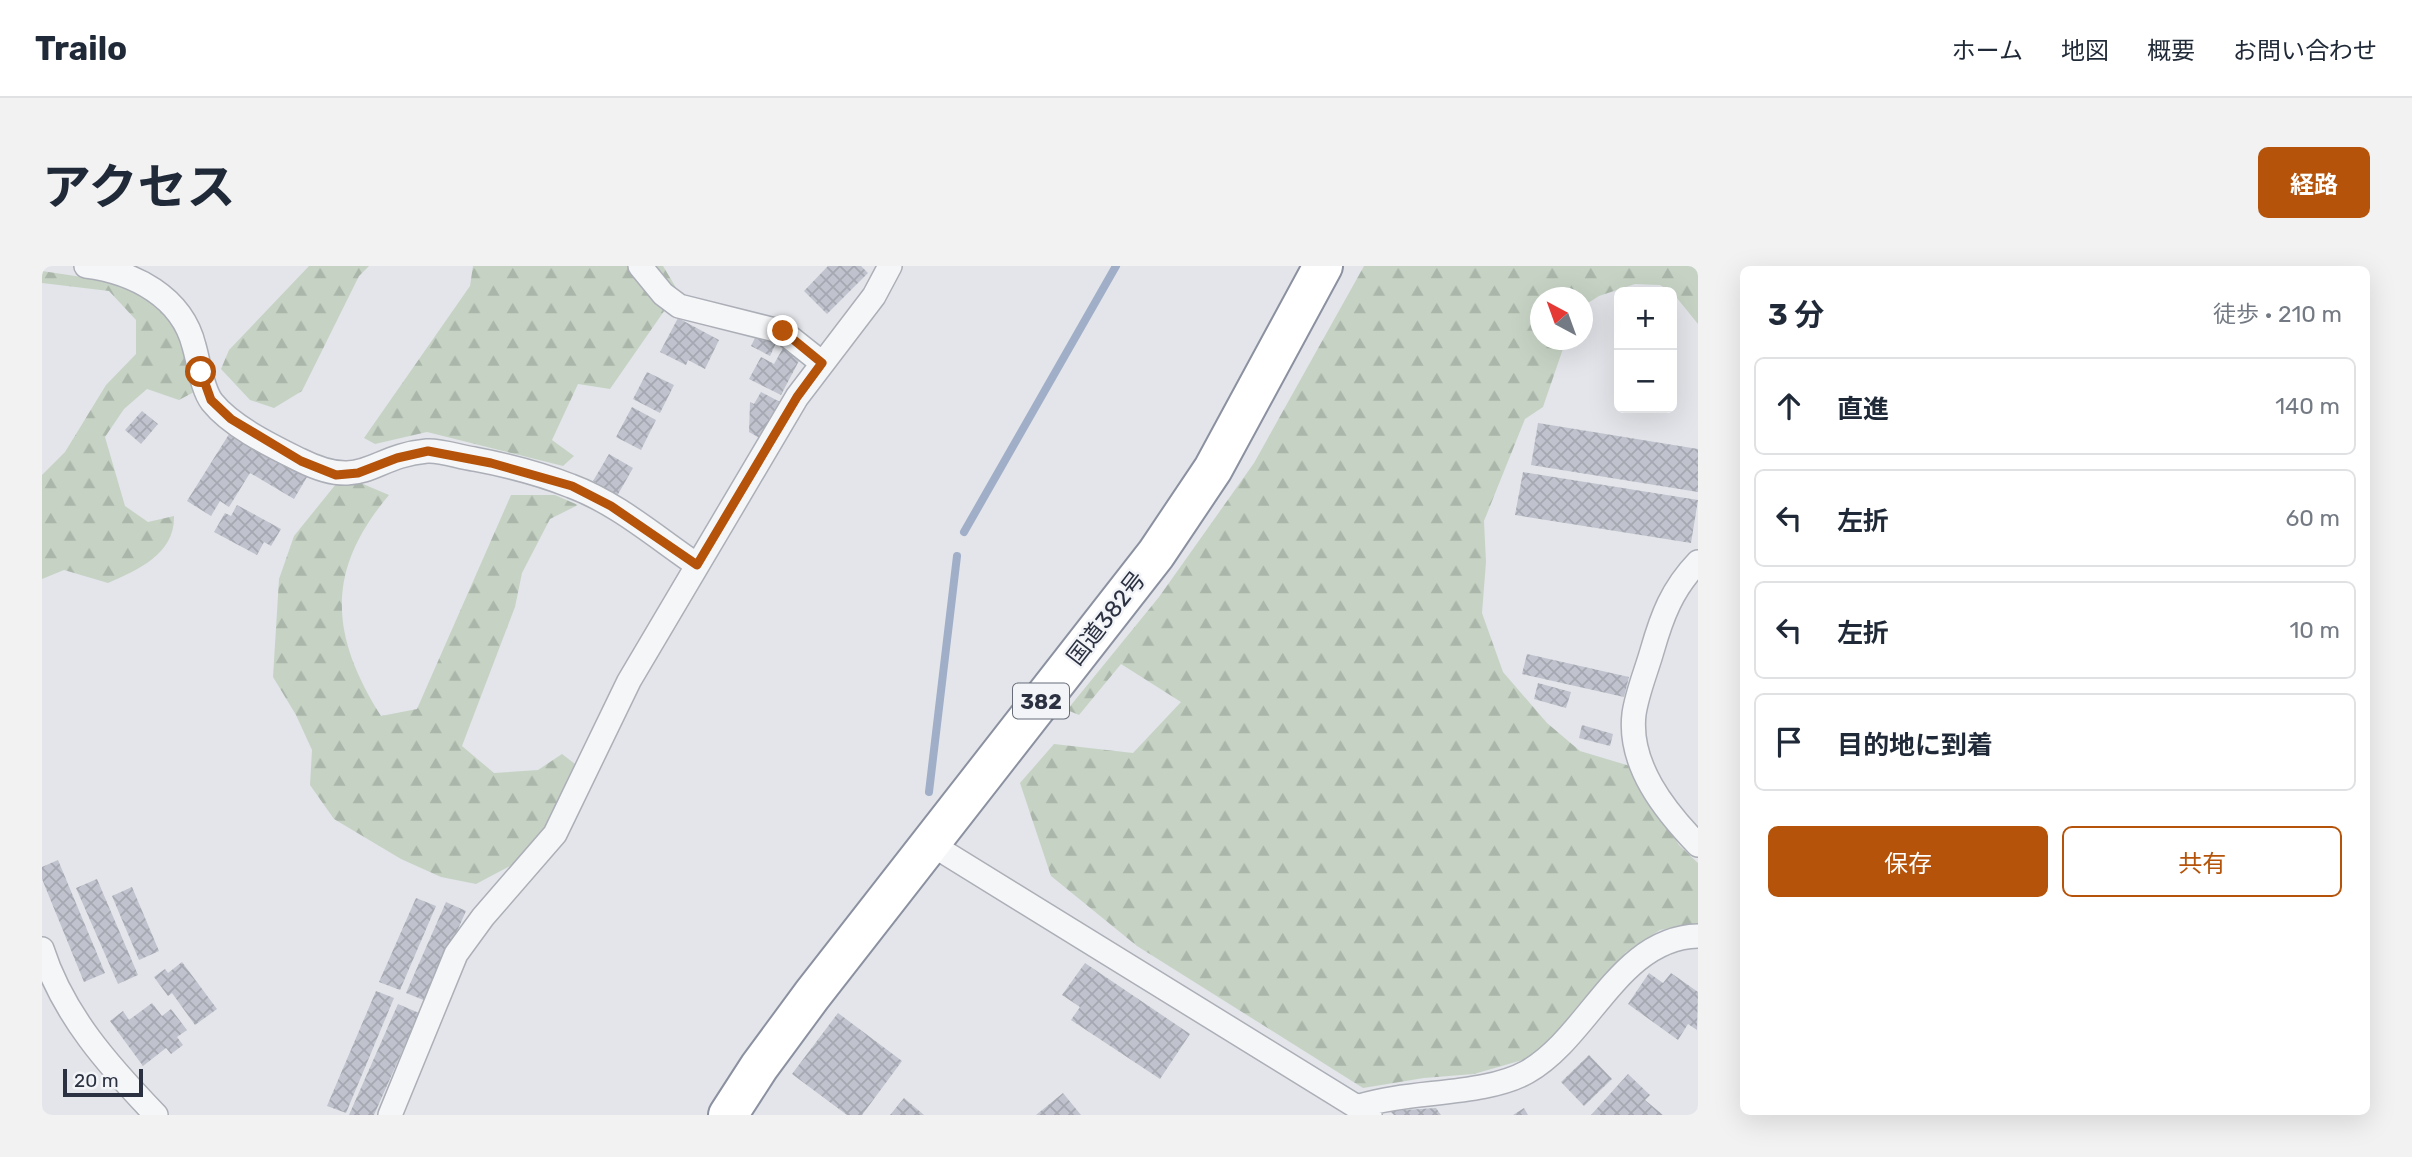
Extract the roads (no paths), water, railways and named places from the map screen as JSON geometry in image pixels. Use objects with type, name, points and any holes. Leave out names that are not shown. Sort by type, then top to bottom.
[{"type":"highway","name":"国道382号","points":[[728,1115],[812,995],[1156,554],[1213,469],[1323,266]]},
{"type":"street","points":[[86,266],[123,274],[169,300],[182,316],[192,339],[211,400],[231,419],[301,461],[336,475],[358,473],[397,458],[428,451],[491,463],[572,486],[611,506],[697,565]]},
{"type":"street","points":[[640,266],[663,294],[679,306],[783,331],[822,363]]},
{"type":"street","points":[[390,1115],[456,954],[483,917],[555,834],[629,681],[697,565],[797,397],[874,296],[890,266]]},
{"type":"street","points":[[1698,562],[1678,582],[1664,609],[1634,713],[1634,742],[1655,793],[1673,821],[1698,845]]},
{"type":"street","points":[[931,844],[1365,1111],[1386,1098],[1481,1086],[1526,1072],[1562,1045],[1645,953],[1677,937],[1698,936]]},
{"type":"street","points":[[42,949],[89,1040],[112,1070],[156,1115]]},
{"type":"waterway","points":[[964,532],[1116,266]]},
{"type":"waterway","points":[[929,792],[957,556]]}]
